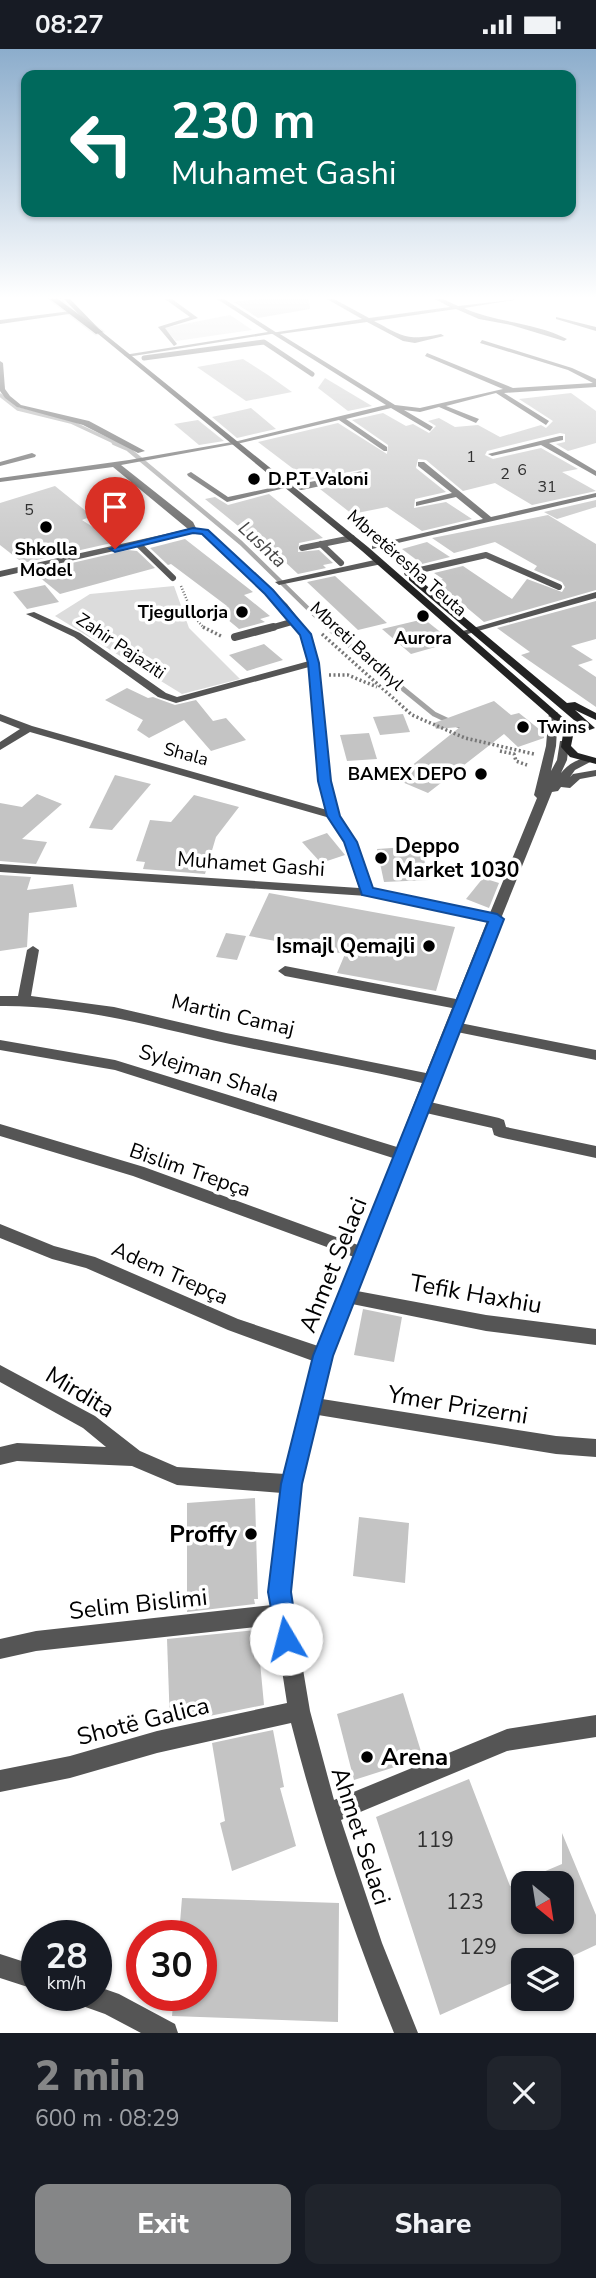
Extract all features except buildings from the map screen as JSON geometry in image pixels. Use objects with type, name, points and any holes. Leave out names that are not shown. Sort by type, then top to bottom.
[{"type":"main road","name":"Mbretëresha Teuta","points":[[178,392],[352,538],[573,731]]},
{"type":"main road","name":"Mbretëresha Teuta","points":[[178,392],[375,547],[593,728]]},
{"type":"main road","points":[[557,698],[596,717]]},
{"type":"main road","points":[[592,761],[574,755],[564,743],[573,731],[593,728]]},
{"type":"street","points":[[4,392],[19,407],[86,423],[141,451]]},
{"type":"street","points":[[367,392],[430,429]]},
{"type":"street","points":[[269,429],[389,405],[421,410],[495,392]]},
{"type":"street","points":[[498,392],[546,423]]},
{"type":"street","points":[[0,402],[13,410],[72,424],[96,434],[132,461]]},
{"type":"street","points":[[0,480],[151,458],[238,441],[389,405]]},
{"type":"street","points":[[439,405],[475,421]]},
{"type":"street","points":[[339,417],[384,449]]},
{"type":"street","points":[[492,454],[559,438]]},
{"type":"street","points":[[542,442],[596,474]]},
{"type":"street","points":[[0,464],[32,455]]},
{"type":"street","points":[[114,464],[114,467],[190,524],[193,530]]},
{"type":"street","points":[[421,464],[490,520]]},
{"type":"street","points":[[191,474],[227,499],[289,486]]},
{"type":"street","points":[[419,504],[458,494]]},
{"type":"street","points":[[375,547],[596,495]]},
{"type":"street","points":[[0,574],[193,530],[205,532],[305,634],[314,663],[324,781],[334,816],[351,842],[367,892]]},
{"type":"street","points":[[279,582],[379,562]]},
{"type":"street","points":[[461,633],[596,596]]},
{"type":"street","name":"Zahir Pajaziti","points":[[31,614],[77,635],[145,684],[176,701],[314,663]]},
{"type":"street","points":[[536,813],[550,757],[553,714]]},
{"type":"street","name":"Shala","points":[[0,717],[28,728],[334,816]]},
{"type":"street","points":[[0,747],[28,728]]},
{"type":"street","name":"Ahmet Selaci","points":[[406,2033],[370,1943],[327,1814],[299,1711],[280,1592],[292,1484],[323,1356],[460,1005],[497,919],[536,813],[562,759],[564,743]]},
{"type":"street","name":"Ahmet Selaci","points":[[536,813],[571,768],[592,761]]},
{"type":"street","points":[[536,813],[577,776],[596,773]]},
{"type":"street","name":"Muhamet Gashi","points":[[0,869],[367,892],[497,919]]},
{"type":"street","points":[[24,1000],[33,950]]},
{"type":"street","points":[[285,971],[460,1005]]},
{"type":"street","name":"Martin Camaj","points":[[0,1001],[44,999],[112,1009],[225,1037],[355,1061],[431,1080]]},
{"type":"street","points":[[452,1027],[596,1055]]},
{"type":"street","name":"Sylejman Shala","points":[[0,1045],[115,1065],[402,1155]]},
{"type":"street","points":[[422,1106],[499,1124],[499,1131],[596,1152]]},
{"type":"street","name":"Bislim Trepça","points":[[0,1130],[43,1141],[159,1180],[365,1254]]},
{"type":"street","name":"Adem Trepça","points":[[0,1231],[52,1252],[89,1262],[234,1325],[323,1356]]},
{"type":"street","name":"Tefik Haxhiu","points":[[347,1296],[486,1323],[596,1337]]},
{"type":"street","name":"Mirdita","points":[[0,1373],[89,1422],[132,1457]]},
{"type":"street","name":"Ymer Prizerni","points":[[312,1406],[556,1445],[596,1448]]},
{"type":"street","points":[[0,1455],[17,1452],[132,1457],[177,1476],[292,1484]]},
{"type":"street","name":"Selim Bislimi","points":[[0,1649],[36,1641],[282,1615]]},
{"type":"street","name":"Shotë Galica","points":[[0,1781],[69,1767],[157,1742],[299,1711]]},
{"type":"street","points":[[327,1814],[506,1740],[596,1726]]},
{"type":"street","points":[[0,1966],[21,1973]]},
{"type":"street","points":[[112,2004],[166,2033]]},
{"type":"lane","name":"Mbretëresha Teuta","points":[[301,487],[363,474]]},
{"type":"lane","points":[[302,548],[352,538]]},
{"type":"lane","points":[[138,544],[173,578]]},
{"type":"lane","points":[[321,544],[341,563]]},
{"type":"lane","points":[[407,573],[486,555],[559,587]]},
{"type":"lane","points":[[235,637],[295,621]]},
{"type":"path","points":[[173,578],[181,585],[192,619],[202,629],[235,637]]},
{"type":"path","name":"Mbreti Bardhyl","points":[[315,628],[412,715],[439,729],[497,748]]},
{"type":"path","points":[[328,675],[348,675],[382,689]]},
{"type":"path","points":[[497,748],[550,757]]},
{"type":"path","points":[[497,748],[514,754],[516,761],[527,765]]},
{"type":"shaded area","points":[[174,586],[189,628],[240,679],[182,694],[55,616],[90,594]]},
{"type":"waterway","name":"Lushta","points":[[0,395],[18,409],[71,422],[118,444]]},
{"type":"waterway","name":"Lushta","points":[[114,443],[128,449],[241,543],[329,629]]},
{"type":"waterway","name":"Lushta","points":[[327,627],[434,714],[468,730]]},
{"type":"place","name":"D.P.T Valoni","points":[[254,479]]},
{"type":"place","name":"Shkolla Model","points":[[46,527]]},
{"type":"place","name":"Tjegullorja","points":[[242,612]]},
{"type":"place","name":"Aurora","points":[[423,616]]},
{"type":"place","name":"Twins","points":[[523,727]]},
{"type":"place","name":"BAMEX DEPO","points":[[481,774]]},
{"type":"place","name":"Deppo Market 1030","points":[[381,858]]},
{"type":"place","name":"Ismajl Qemajli","points":[[429,946]]},
{"type":"place","name":"Proffy","points":[[251,1534]]},
{"type":"place","name":"Arena","points":[[367,1757]]},
{"type":"route","points":[[115,549],[193,530],[205,532],[284,606],[305,634],[313,658],[324,781],[334,816],[351,842],[367,892],[497,919],[323,1356],[292,1484],[280,1592],[286,1639]]}]
